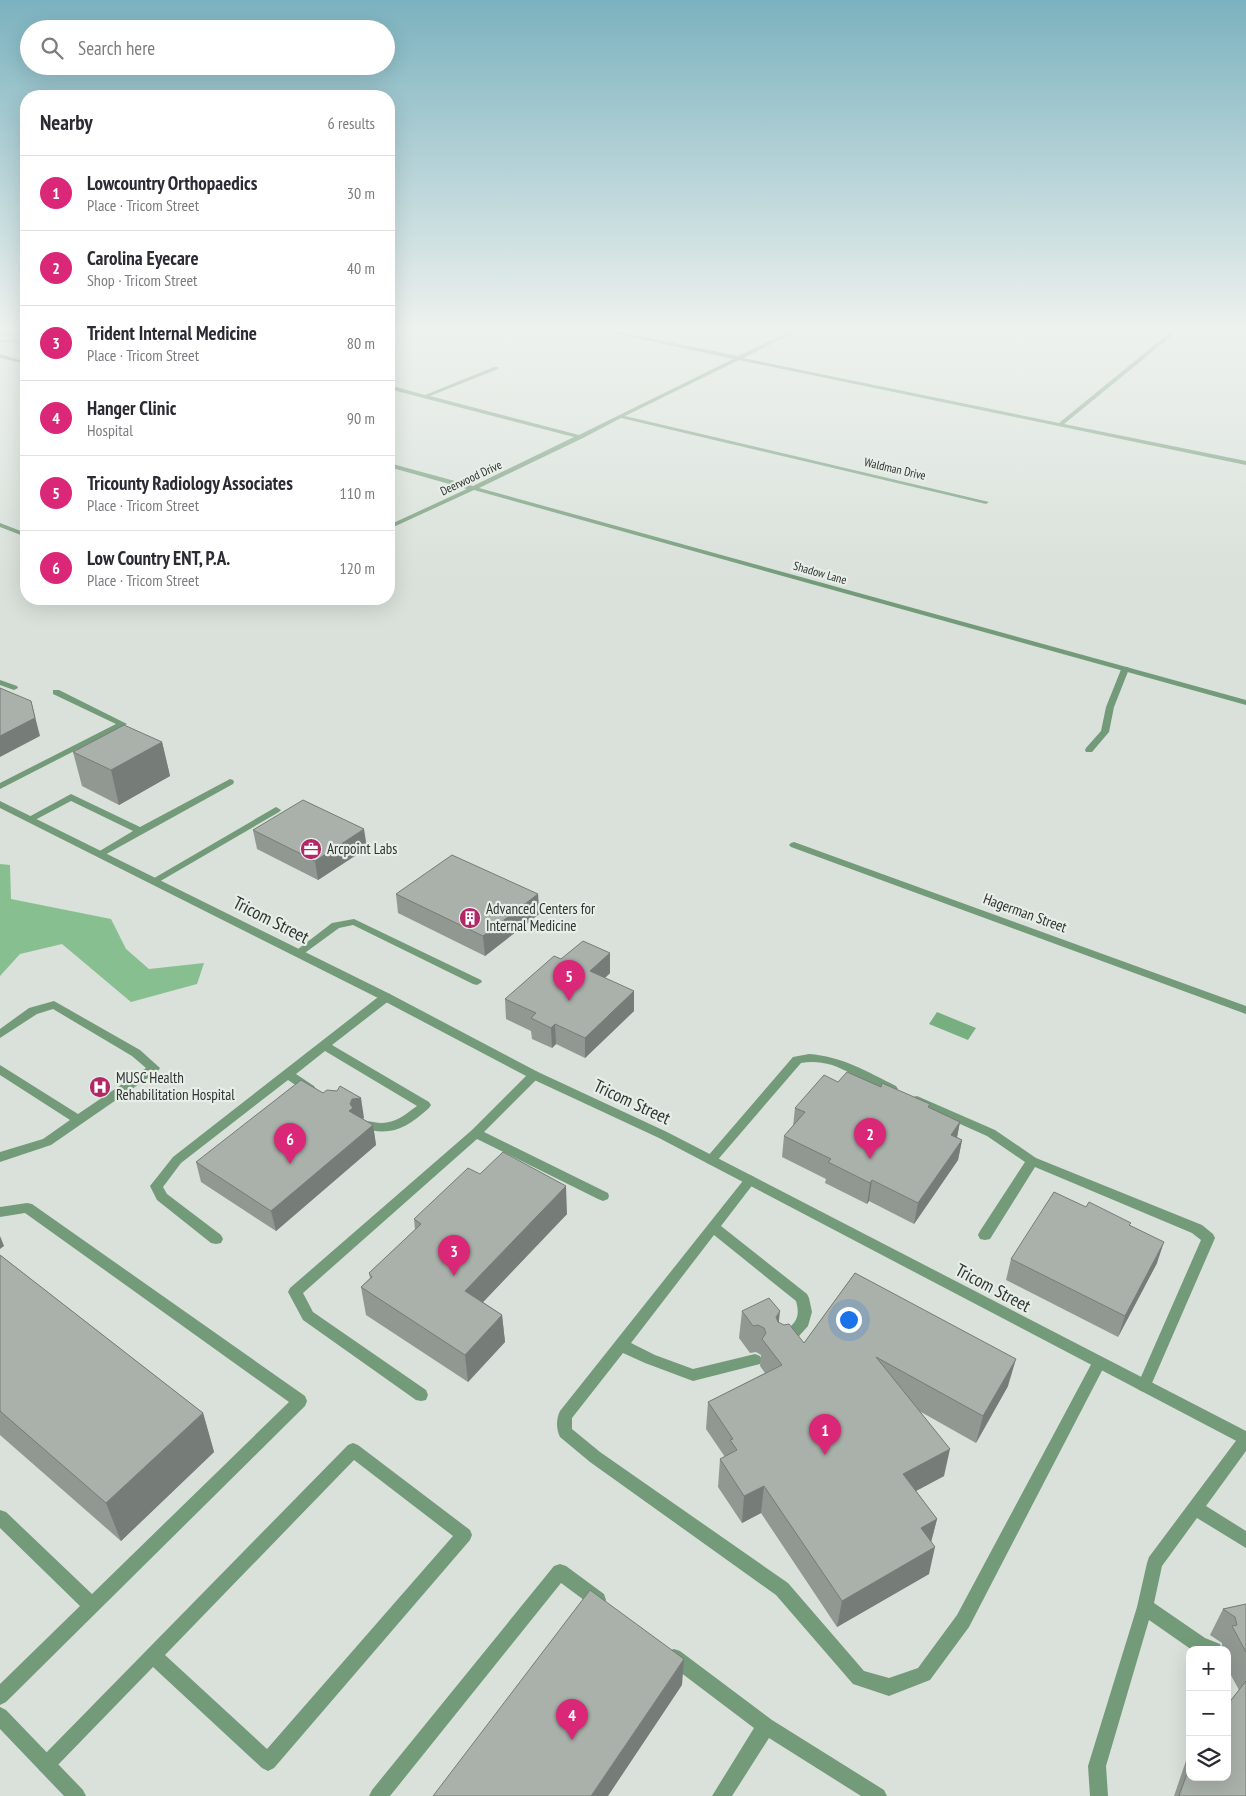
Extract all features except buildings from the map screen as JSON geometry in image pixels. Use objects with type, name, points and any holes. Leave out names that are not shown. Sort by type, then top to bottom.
[{"type":"street","points":[[482,411],[581,437]]},
{"type":"street","name":"Deerwood Drive","points":[[395,524],[475,489],[634,411]]},
{"type":"street","points":[[992,411],[1246,463]]},
{"type":"street","points":[[1059,425],[1076,411]]},
{"type":"street","name":"Waldman Drive","points":[[622,417],[986,502]]},
{"type":"street","name":"Shadow Lane","points":[[395,467],[1246,703]]},
{"type":"street","points":[[0,525],[20,533]]},
{"type":"street","points":[[1089,750],[1105,732],[1110,707],[1125,669]]},
{"type":"street","points":[[0,682],[14,688]]},
{"type":"street","points":[[0,786],[123,724],[56,692]]},
{"type":"street","points":[[101,854],[230,782]]},
{"type":"street","points":[[30,819],[71,797],[140,831]]},
{"type":"street","name":"Tricom Street","points":[[0,804],[386,997],[534,1074],[711,1160],[1246,1439]]},
{"type":"street","points":[[154,881],[276,810]]},
{"type":"street","name":"Hagerman Street","points":[[794,845],[1246,1010]]},
{"type":"street","points":[[298,953],[336,925],[354,922],[477,982]]},
{"type":"street","points":[[216,1239],[162,1197],[156,1186],[177,1160],[386,997]]},
{"type":"street","points":[[0,1034],[33,1011],[54,1005],[136,1053],[154,1068],[47,1142],[0,1157]]},
{"type":"street","points":[[324,1045],[426,1105],[401,1125],[383,1130],[361,1124]]},
{"type":"street","points":[[711,1160],[797,1060],[808,1057],[828,1060],[905,1094],[991,1133],[1032,1161],[1197,1229],[1208,1238],[1144,1386]]},
{"type":"street","points":[[0,1069],[78,1120]]},
{"type":"street","points":[[288,1074],[320,1096]]},
{"type":"street","points":[[420,1395],[308,1316],[295,1292],[476,1133],[534,1074]]},
{"type":"street","points":[[476,1133],[603,1196]]},
{"type":"street","points":[[984,1235],[1032,1161]]},
{"type":"street","points":[[750,1180],[565,1416],[565,1432],[595,1457],[782,1589],[859,1678],[889,1687],[924,1674],[964,1621],[1099,1363]]},
{"type":"street","points":[[0,1212],[26,1208],[300,1400],[0,1696]]},
{"type":"street","points":[[713,1227],[802,1298],[806,1310],[804,1323],[782,1345]]},
{"type":"street","points":[[621,1345],[650,1360],[693,1375],[755,1360]]},
{"type":"street","points":[[1099,1796],[1097,1766],[1145,1607],[1155,1563],[1246,1439]]},
{"type":"street","points":[[46,1765],[353,1450],[464,1535],[268,1762],[154,1656]]},
{"type":"street","points":[[1195,1508],[1246,1540]]},
{"type":"street","points":[[0,1517],[92,1606]]},
{"type":"street","points":[[378,1796],[560,1572],[608,1607]]},
{"type":"street","points":[[1145,1607],[1205,1646]]},
{"type":"street","points":[[663,1648],[766,1726],[878,1796]]},
{"type":"street","points":[[0,1716],[77,1796]]},
{"type":"street","points":[[721,1796],[766,1726]]},
{"type":"shaded area","points":[[0,864],[10,865],[11,899],[111,919],[126,949],[149,969],[204,963],[197,984],[131,1002],[62,944],[20,954],[0,976]]},
{"type":"shaded area","points":[[937,1012],[976,1028],[968,1040],[929,1024]]},
{"type":"place","name":"Arcpoint Labs","points":[[311,849]]},
{"type":"place","name":"Advanced Centers for Internal Medicine","points":[[470,918]]},
{"type":"place","name":"Tricounty Radiology Associates","points":[[569,1001]]},
{"type":"place","name":"MUSC Health Rehabilitation Hospital","points":[[100,1087]]},
{"type":"place","name":"Carolina Eyecare","points":[[870,1159]]},
{"type":"place","name":"Low Country ENT, P.A.","points":[[290,1164]]},
{"type":"place","name":"Trident Internal Medicine","points":[[454,1276]]},
{"type":"place","name":"Lowcountry Orthopaedics","points":[[825,1455]]},
{"type":"place","name":"Hanger Clinic","points":[[572,1740]]}]
